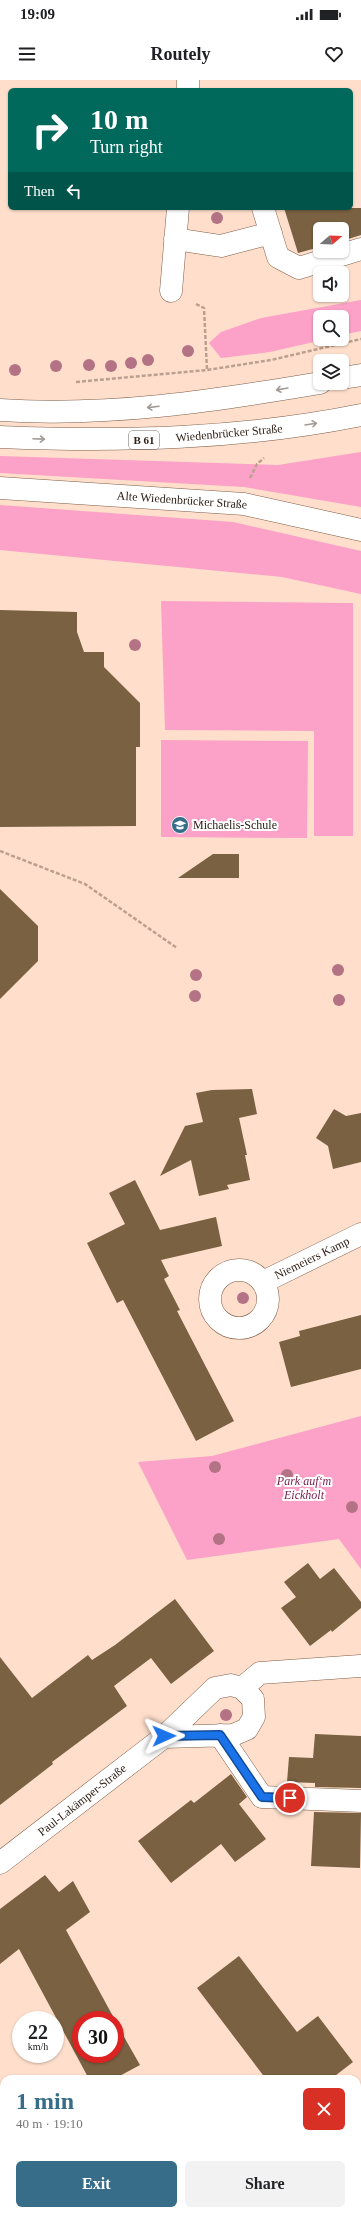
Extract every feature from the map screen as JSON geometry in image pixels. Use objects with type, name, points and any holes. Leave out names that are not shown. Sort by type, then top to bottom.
[{"type":"street","points":[[171,291],[178,210]]},
{"type":"street","points":[[264,210],[278,257],[299,268],[361,249]]},
{"type":"street","points":[[176,239],[221,246],[271,233]]},
{"type":"street","points":[[349,377],[361,375]]},
{"type":"street","points":[[0,410],[42,412],[142,409],[244,396],[313,384]]},
{"type":"street","name":"Wiedenbrücker Straße","points":[[0,437],[148,440],[288,428],[361,415]]},
{"type":"street","name":"Alte Wiedenbrücker Straße","points":[[0,488],[244,504],[361,530]]},
{"type":"street","name":"Niemeiers Kamp","points":[[263,1282],[361,1234]]},
{"type":"street","points":[[164,1736],[233,1735],[247,1729],[254,1717],[253,1699],[242,1688],[260,1673],[360,1666]]},
{"type":"street","name":"Paul-Lakämper-Straße","points":[[0,1863],[164,1736],[215,1688],[231,1685],[242,1688]]},
{"type":"street","points":[[220,1735],[262,1797],[361,1801]]},
{"type":"path","points":[[171,291],[204,308],[207,370]]},
{"type":"path","points":[[74,382],[207,370],[271,360],[361,339]]},
{"type":"path","points":[[244,504],[247,482],[257,464],[266,456]]},
{"type":"path","points":[[0,851],[85,884],[177,948]]},
{"type":"green space","points":[[361,300],[361,331],[349,334],[349,310],[313,310],[313,342],[270,352],[221,358],[209,343],[221,332],[261,318]]},
{"type":"green space","points":[[361,452],[361,507],[244,487],[0,473],[0,456],[278,465]]},
{"type":"green space","points":[[0,505],[233,522],[361,551],[361,594],[282,577],[0,550]]},
{"type":"green space","points":[[161,601],[353,603],[353,836],[314,836],[314,731],[165,730]]},
{"type":"green space","points":[[161,740],[308,741],[307,838],[161,837]]},
{"type":"green space","name":"Park auf‘m Eickholt","points":[[361,1416],[361,1569],[339,1539],[187,1560],[138,1462],[212,1456]]},
{"type":"building","points":[[353,208],[361,208],[361,235],[349,239],[349,222],[313,222],[313,249],[298,253],[285,210],[353,210]]},
{"type":"building","points":[[0,610],[77,612],[77,632],[84,652],[104,652],[104,667],[140,703],[140,747],[136,747],[136,826],[0,827]]},
{"type":"building","points":[[213,854],[239,854],[239,878],[178,878]]},
{"type":"building","points":[[0,889],[38,926],[38,961],[0,999]]},
{"type":"building","points":[[252,1089],[257,1114],[239,1118],[247,1155],[245,1155],[250,1180],[227,1185],[229,1189],[199,1196],[191,1160],[160,1176],[185,1126],[203,1122],[196,1093],[212,1090]]},
{"type":"building","points":[[334,1109],[346,1116],[361,1113],[361,1162],[333,1169],[328,1146],[316,1138]]},
{"type":"building","points":[[135,1180],[160,1230],[216,1217],[222,1246],[161,1260],[169,1276],[164,1279],[180,1310],[177,1311],[234,1421],[196,1441],[123,1300],[117,1303],[87,1243],[125,1224],[109,1193]]},
{"type":"building","points":[[361,1315],[361,1369],[291,1387],[279,1342],[300,1336],[299,1331]]},
{"type":"building","points":[[308,1563],[320,1579],[334,1568],[361,1602],[361,1608],[332,1632],[331,1630],[310,1646],[281,1608],[296,1597],[284,1582]]},
{"type":"building","points":[[175,1599],[214,1651],[171,1684],[151,1658],[114,1686],[127,1706],[52,1762],[53,1764],[0,1805],[0,1657],[32,1698],[88,1655],[92,1660],[115,1645]]},
{"type":"building","points":[[315,1734],[361,1736],[361,1788],[315,1787],[315,1783],[287,1782],[289,1757],[313,1758]]},
{"type":"building","points":[[231,1774],[247,1797],[239,1804],[266,1839],[235,1862],[221,1844],[171,1883],[138,1841],[191,1800],[194,1803]]},
{"type":"building","points":[[314,1812],[361,1813],[360,1868],[311,1866]]},
{"type":"building","points":[[45,1875],[59,1892],[73,1881],[90,1912],[66,1930],[110,2011],[72,2011],[72,2047],[64,2033],[64,2011],[52,2011],[19,1949],[0,1964],[0,1909]]},
{"type":"building","points":[[239,1956],[297,2032],[318,2016],[353,2062],[336,2075],[263,2075],[197,1988]]},
{"type":"building","points":[[124,2037],[140,2065],[121,2075],[87,2075],[80,2063],[124,2063]]},
{"type":"place","name":"Michaelis-Schule","points":[[180,825]]},
{"type":"route","points":[[164,1736],[220,1735],[262,1797],[290,1798]]}]
